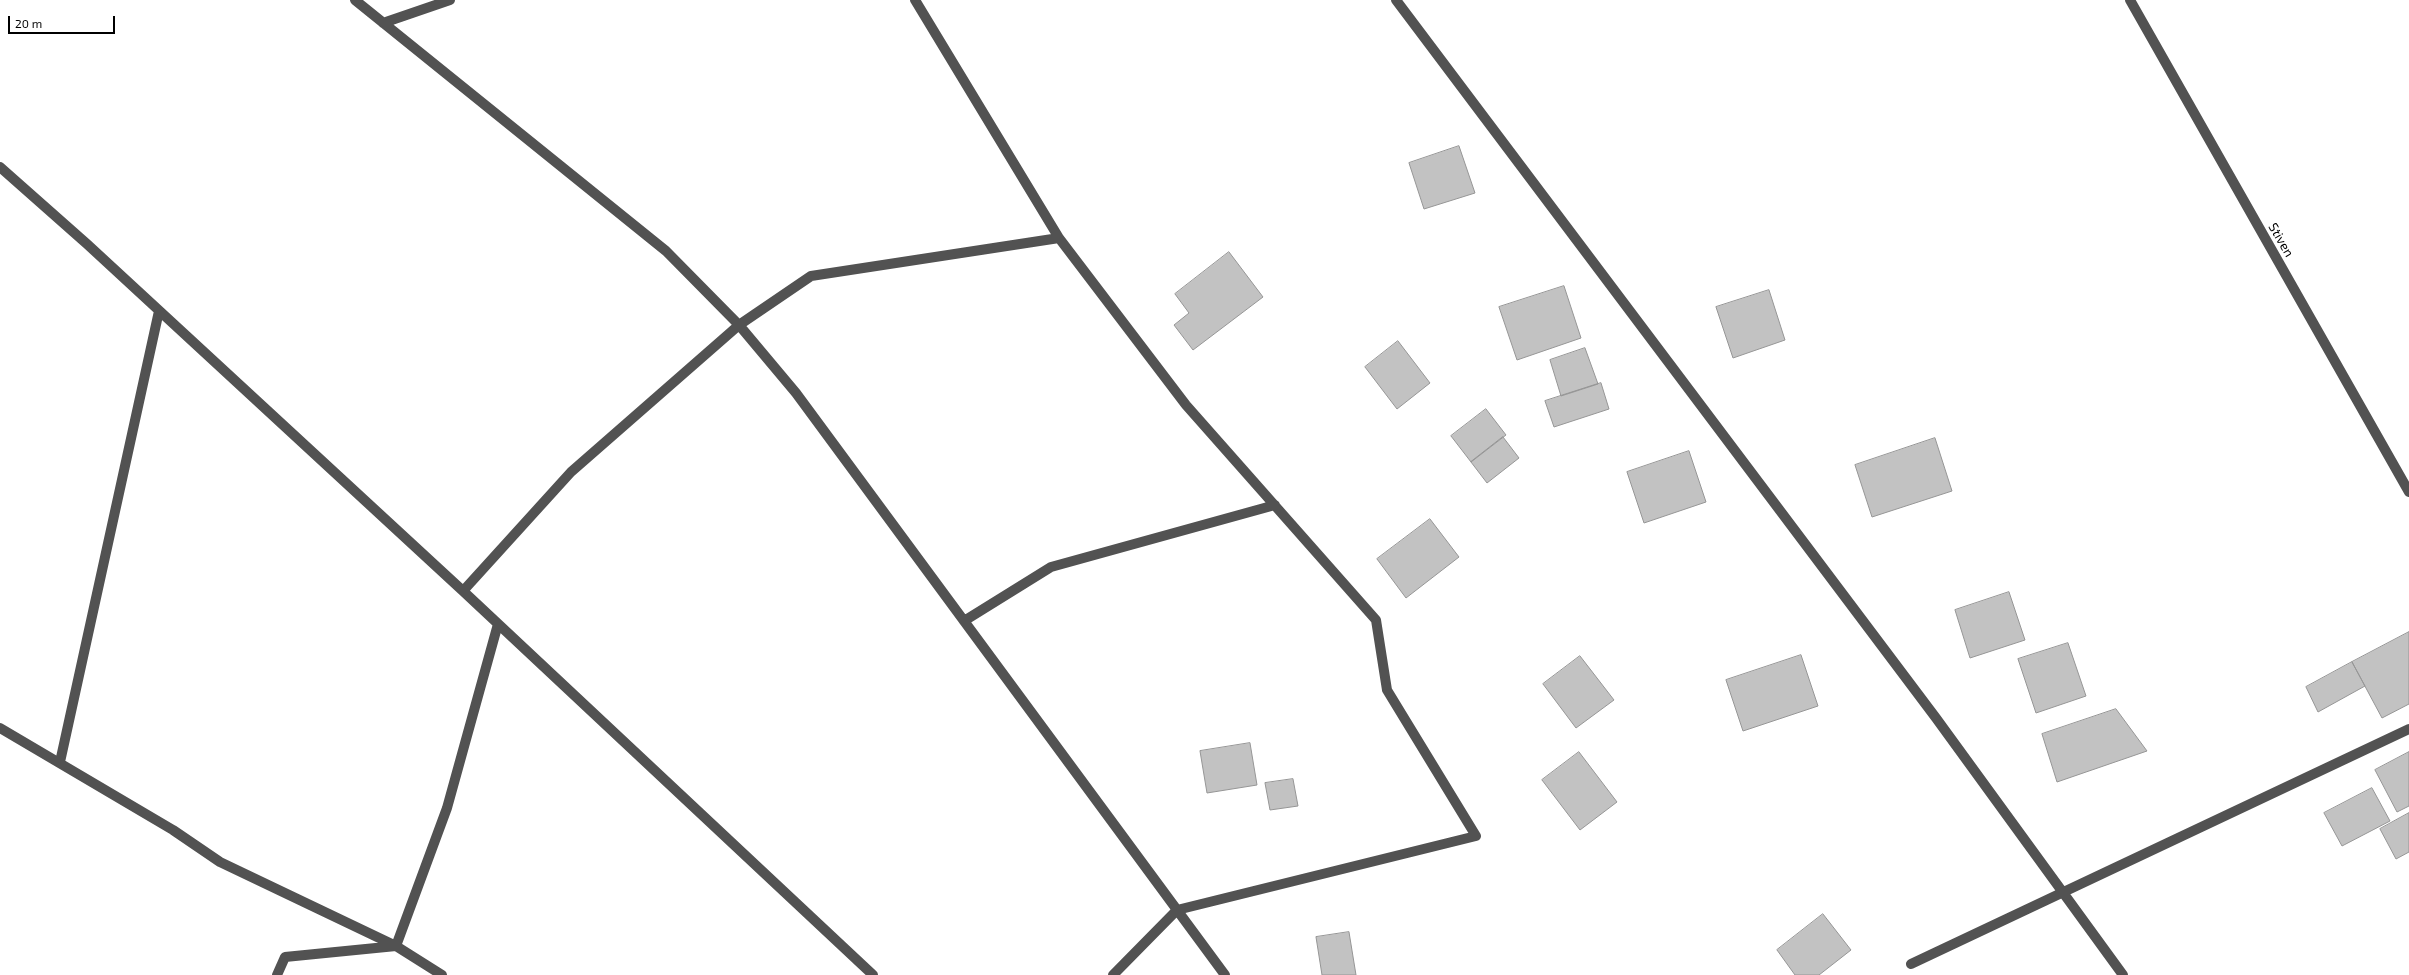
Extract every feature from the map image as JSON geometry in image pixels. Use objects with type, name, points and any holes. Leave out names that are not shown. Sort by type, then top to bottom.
[{"type":"street","points":[[355,0],[666,251],[739,325],[796,393],[1225,975]]},
{"type":"street","points":[[383,22],[450,0]]},
{"type":"street","points":[[915,0],[1059,238],[1186,406],[1376,620],[1387,690],[1476,836],[1177,910],[1113,975]]},
{"type":"street","points":[[1396,0],[1936,718],[2123,975]]},
{"type":"street","name":"Stiven","points":[[2130,0],[2409,492]]},
{"type":"street","points":[[0,167],[88,244],[463,591],[873,975]]},
{"type":"street","points":[[463,591],[571,472],[739,325],[810,276],[1059,238]]},
{"type":"street","points":[[60,762],[159,311]]},
{"type":"street","points":[[964,622],[1051,567],[1275,505]]},
{"type":"street","points":[[396,946],[447,808],[498,624]]},
{"type":"street","points":[[0,728],[173,830],[220,862],[396,946],[442,975]]},
{"type":"street","points":[[1911,964],[2409,729]]},
{"type":"street","points":[[277,975],[286,957],[396,946]]},
{"type":"building","points":[[1459,146],[1475,193],[1424,209],[1409,163]]},
{"type":"building","points":[[1229,252],[1263,297],[1193,350],[1174,325],[1189,313],[1175,294]]},
{"type":"building","points":[[1564,286],[1581,338],[1517,360],[1499,307]]},
{"type":"building","points":[[1769,290],[1785,340],[1733,358],[1716,307]]},
{"type":"building","points":[[1398,341],[1430,383],[1397,409],[1365,367]]},
{"type":"building","points":[[1585,348],[1598,384],[1561,396],[1550,360]]},
{"type":"building","points":[[1601,383],[1609,409],[1554,427],[1545,401]]},
{"type":"building","points":[[1486,409],[1506,435],[1471,462],[1451,436]]},
{"type":"building","points":[[1503,437],[1519,458],[1487,483],[1471,462]]},
{"type":"building","points":[[1935,438],[1952,491],[1872,517],[1855,465]]},
{"type":"building","points":[[1689,451],[1706,502],[1644,523],[1627,472]]},
{"type":"building","points":[[1430,519],[1459,557],[1406,598],[1377,559]]},
{"type":"building","points":[[2009,592],[2025,640],[1970,658],[1955,610]]},
{"type":"building","points":[[2409,632],[2409,704],[2382,718],[2352,662]]},
{"type":"building","points":[[2068,643],[2086,696],[2036,713],[2018,659]]},
{"type":"building","points":[[1801,655],[1818,706],[1743,731],[1726,680]]},
{"type":"building","points":[[1580,656],[1614,700],[1576,728],[1543,684]]},
{"type":"building","points":[[2352,662],[2365,686],[2318,712],[2306,687]]},
{"type":"building","points":[[2116,709],[2147,751],[2057,782],[2042,734]]},
{"type":"building","points":[[1250,743],[1257,785],[1207,793],[1200,751]]},
{"type":"building","points":[[1579,752],[1617,802],[1580,830],[1542,780]]},
{"type":"building","points":[[2409,752],[2409,806],[2397,812],[2375,770]]},
{"type":"building","points":[[1293,779],[1298,806],[1270,810],[1265,783]]},
{"type":"building","points":[[2372,788],[2390,821],[2342,846],[2324,813]]},
{"type":"building","points":[[2409,813],[2409,852],[2396,859],[2380,829]]},
{"type":"building","points":[[1823,914],[1851,950],[1819,975],[1795,975],[1777,950]]},
{"type":"building","points":[[1349,932],[1356,975],[1322,975],[1316,937]]}]
